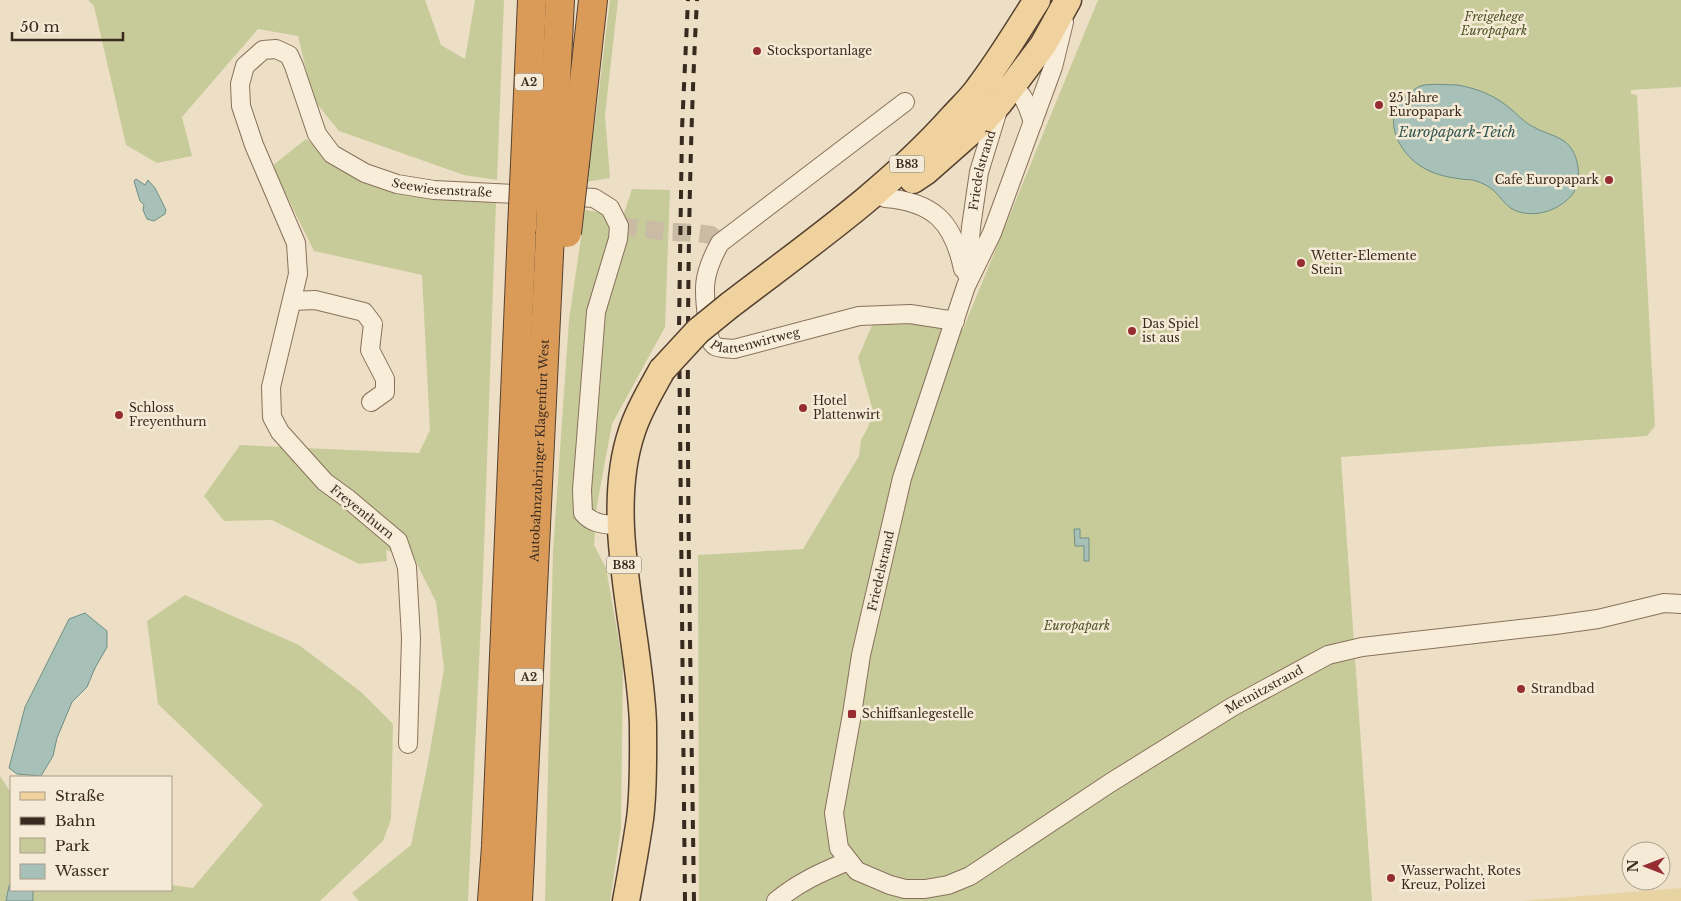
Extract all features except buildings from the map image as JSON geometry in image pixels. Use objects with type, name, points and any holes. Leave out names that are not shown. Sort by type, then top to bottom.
[{"type":"highway","name":"A2","points":[[492,901],[496,846],[532,0]]},
{"type":"highway","name":"Autobahnzubringer Klagenfurt West","points":[[518,901],[546,298],[558,233],[564,163],[560,0]]},
{"type":"highway","points":[[564,163],[593,0]]},
{"type":"main road","name":"B83","points":[[626,901],[640,818],[643,723],[637,655],[624,562],[620,492],[632,432],[645,401],[662,370],[698,331],[829,230],[893,177],[930,143],[977,90],[1037,0]]},
{"type":"main road","name":"B83","points":[[829,230],[885,198],[925,172],[984,120],[1043,45],[1070,0]]},
{"type":"street","name":"Friedelstrand","points":[[966,286],[971,227],[979,172],[1037,0]]},
{"type":"street","name":"Friedelstrand","points":[[890,885],[857,871],[848,861],[839,848],[834,813],[861,655],[902,478],[966,286],[992,233],[1053,67],[1070,0]]},
{"type":"street","name":"Seewiesenstraße","points":[[292,301],[298,274],[296,243],[254,146],[241,106],[240,84],[244,66],[263,50],[276,49],[289,55],[316,134],[332,154],[365,173],[397,184],[434,190],[594,198],[610,208],[619,226],[618,239],[596,312],[582,490],[582,513],[588,520],[621,526]]},
{"type":"street","points":[[977,90],[1006,91],[1021,94],[1033,122]]},
{"type":"street","name":"Plattenwirtweg","points":[[905,102],[720,243],[712,258],[706,277],[704,293],[710,341],[716,347],[734,349],[860,316],[910,314],[955,321]]},
{"type":"street","name":"Friedelstrand","points":[[885,198],[916,203],[931,210],[947,226],[959,252],[966,286]]},
{"type":"street","points":[[292,301],[314,300],[364,312],[373,324],[370,350],[385,379],[385,392],[371,402]]},
{"type":"street","name":"Freyenthurn","points":[[292,301],[271,386],[272,417],[280,432],[325,482],[398,541],[407,567],[411,638],[408,744]]},
{"type":"street","name":"Metnitzstrand","points":[[890,885],[905,888],[925,888],[948,885],[970,876],[1110,782],[1232,708],[1328,655],[1362,647],[1555,625],[1598,618],[1664,603],[1681,604]]},
{"type":"street","points":[[776,901],[794,886],[814,875],[848,861]]},
{"type":"green space","points":[[88,0],[425,0],[441,45],[465,59],[475,0],[504,0],[497,180],[464,175],[339,131],[313,99],[298,36],[258,29],[182,117],[192,156],[157,163],[126,145],[94,6]]},
{"type":"green space","points":[[610,0],[618,0],[605,115],[610,178],[586,182],[596,115]]},
{"type":"green space","name":"Europapark","points":[[1098,0],[1681,0],[1681,87],[1631,90],[1631,94],[1637,95],[1655,426],[1647,436],[1341,457],[1372,901],[699,901],[698,555],[803,549],[859,456],[861,440],[873,411],[858,358],[873,323],[913,323],[963,329]]},
{"type":"green space","points":[[306,139],[345,169],[379,186],[398,192],[438,199],[496,202],[483,577],[468,901],[359,901],[352,893],[411,845],[428,762],[444,669],[436,602],[415,560],[386,550],[387,561],[359,564],[272,520],[224,521],[204,496],[240,445],[419,453],[430,430],[422,275],[314,251],[272,166]]},
{"type":"green space","points":[[632,189],[670,190],[665,327],[612,424],[597,505],[594,545],[606,568],[623,664],[621,828],[610,901],[545,901],[553,551],[569,320],[585,210],[623,216]]},
{"type":"green space","points":[[185,595],[299,645],[361,692],[393,724],[391,819],[383,841],[320,901],[33,901],[33,891],[172,891],[172,885],[193,888],[263,805],[158,704],[147,621]]},
{"type":"green space","points":[[0,776],[10,791],[10,884],[6,901],[0,901]]},
{"type":"sand","points":[[1681,888],[1681,901],[1522,901],[1644,891],[1671,891],[1671,889]]},
{"type":"water","name":"Europapark-Teich","points":[[1434,84],[1458,85],[1493,97],[1506,105],[1527,123],[1564,141],[1569,146],[1574,152],[1578,175],[1575,190],[1565,202],[1551,210],[1535,214],[1519,212],[1509,207],[1493,190],[1485,185],[1474,180],[1434,173],[1411,158],[1398,141],[1395,132],[1395,112],[1400,103],[1420,86]]},
{"type":"water","points":[[136,179],[145,185],[148,180],[155,188],[166,210],[165,214],[154,221],[147,219],[143,210],[144,205],[140,201],[134,181]]},
{"type":"water","points":[[1074,529],[1080,529],[1080,538],[1089,538],[1089,561],[1084,561],[1084,546],[1075,546]]},
{"type":"water","points":[[85,613],[107,631],[107,647],[87,687],[72,702],[57,738],[53,756],[41,776],[17,774],[9,768],[25,707],[69,619]]},
{"type":"water","points":[[10,884],[10,891],[33,891],[33,901],[6,901]]},
{"type":"tunnel","points":[[619,226],[711,235],[720,243]]},
{"type":"railway","points":[[685,901],[679,327],[682,129],[688,0]]},
{"type":"railway","points":[[694,901],[688,338],[689,225],[697,0]]},
{"type":"place","name":"Stocksportanlage","points":[[757,51]]},
{"type":"place","name":"25 Jahre Europapark","points":[[1379,105]]},
{"type":"place","name":"Cafe Europapark","points":[[1609,180]]},
{"type":"place","name":"Wetter-Elemente Stein","points":[[1301,263]]},
{"type":"place","name":"Das Spiel ist aus","points":[[1132,331]]},
{"type":"place","name":"Hotel Plattenwirt","points":[[803,408]]},
{"type":"place","name":"Schloss Freyenthurn","points":[[119,415]]},
{"type":"place","name":"Strandbad","points":[[1521,689]]},
{"type":"place","name":"Schiffsanlegestelle","points":[[852,714]]},
{"type":"place","name":"Wasserwacht, Rotes Kreuz, Polizei","points":[[1391,878]]},
{"type":"park label","name":"Freigehege Europapark","points":[[1494,24]]}]
